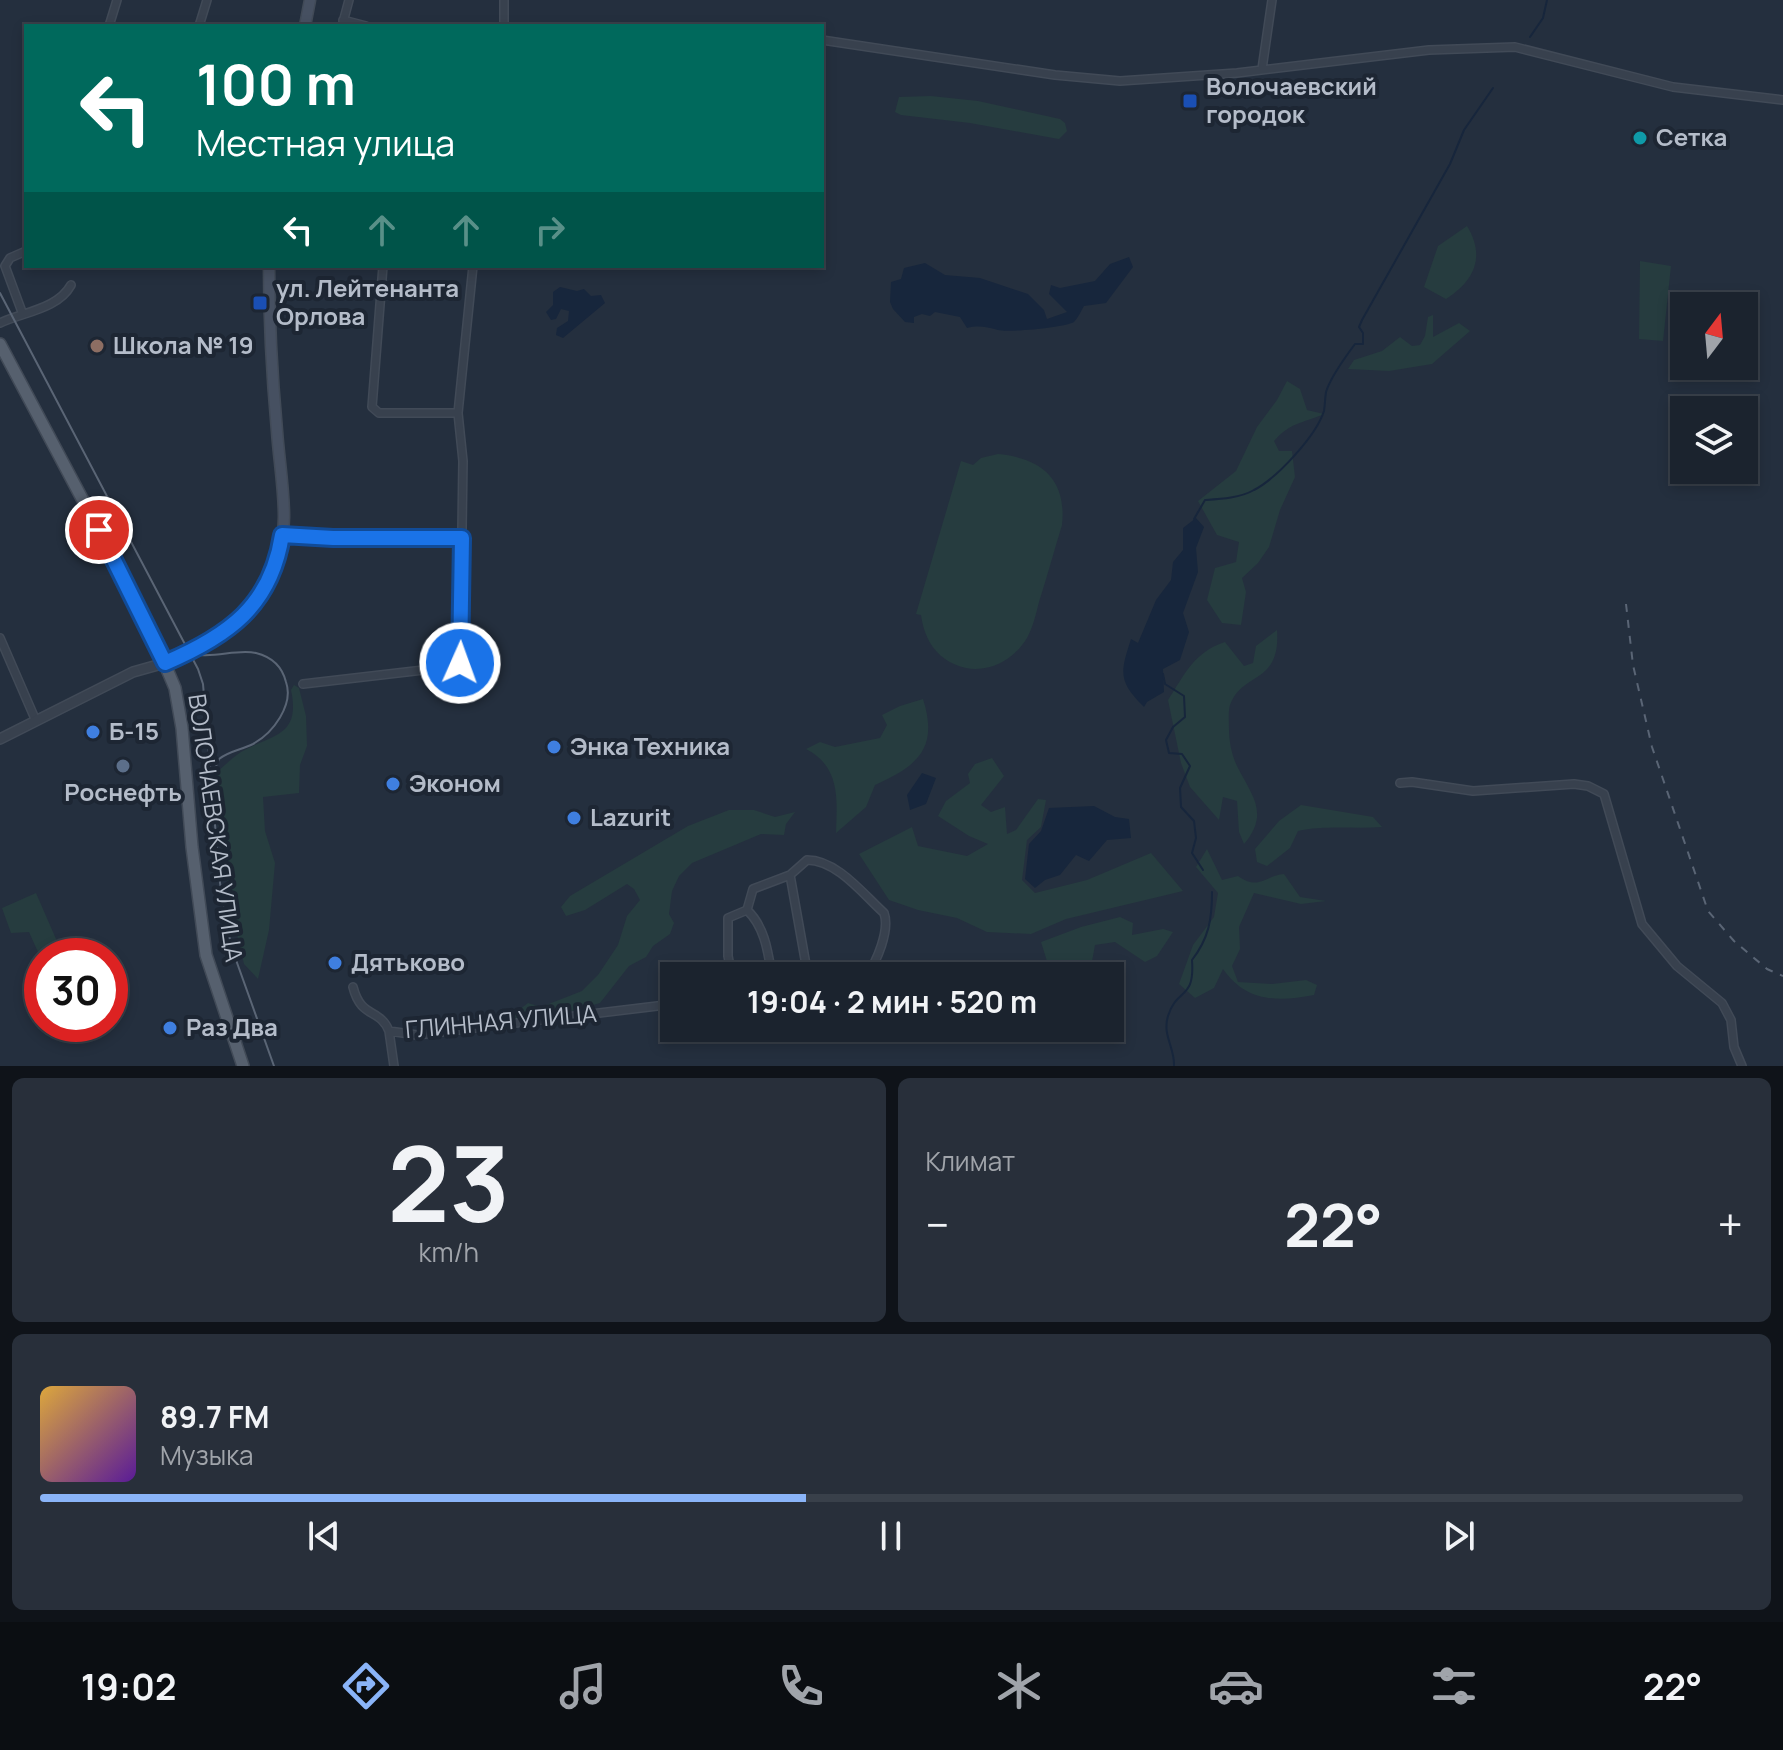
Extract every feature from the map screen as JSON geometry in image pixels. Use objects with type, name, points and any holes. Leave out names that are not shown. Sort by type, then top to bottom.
[{"type":"main road","points":[[305,24],[310,0]]},
{"type":"main road","points":[[165,663],[214,638],[248,612],[271,579],[282,535],[283,504],[272,376],[269,268]]},
{"type":"main road","name":"ВОЛОЧАЕВСКАЯ УЛИЦА","points":[[0,344],[112,555],[175,688],[206,955],[243,1066]]},
{"type":"street","points":[[110,24],[117,0]]},
{"type":"street","points":[[200,24],[207,0]]},
{"type":"street","points":[[342,23],[349,0]]},
{"type":"street","points":[[504,0],[504,24]]},
{"type":"street","points":[[1262,69],[1272,0]]},
{"type":"street","points":[[824,40],[1055,75],[1120,81],[1429,50],[1515,47],[1673,87],[1783,100]]},
{"type":"street","points":[[22,312],[5,266],[10,258],[24,252]]},
{"type":"street","points":[[383,268],[370,402],[374,410],[379,413],[458,413]]},
{"type":"street","points":[[303,684],[458,666],[462,658],[463,461],[458,413],[473,268]]},
{"type":"street","points":[[0,323],[22,312],[36,311],[66,294],[71,285]]},
{"type":"street","points":[[282,535],[462,538]]},
{"type":"street","points":[[0,638],[36,721]]},
{"type":"street","points":[[0,739],[139,669],[165,663]]},
{"type":"street","points":[[1400,783],[1473,791],[1574,784],[1588,786],[1604,794],[1642,924],[1677,966],[1722,1003],[1731,1020],[1734,1047],[1742,1066]]},
{"type":"street","points":[[743,912],[753,889],[790,875],[807,860],[819,860],[830,865],[884,913],[886,919],[879,951],[873,962]]},
{"type":"street","points":[[790,875],[806,962]]},
{"type":"street","points":[[731,962],[728,918],[743,912],[754,916],[762,932],[769,962]]},
{"type":"street","name":"ГЛИННАЯ УЛИЦА","points":[[353,987],[356,1001],[365,1011],[386,1023],[389,1031],[417,1035],[660,1006]]},
{"type":"street","points":[[389,1031],[394,1066]]},
{"type":"green space","points":[[931,96],[978,101],[1060,119],[1067,131],[1059,139],[895,112],[899,97]]},
{"type":"green space","points":[[1467,226],[1476,248],[1474,267],[1464,284],[1446,299],[1424,287],[1438,246]]},
{"type":"green space","points":[[1640,261],[1671,266],[1663,341],[1639,339]]},
{"type":"green space","points":[[1433,315],[1433,337],[1459,323],[1470,331],[1432,364],[1389,371],[1348,369],[1354,360],[1382,351],[1400,337],[1412,346],[1420,345],[1428,317]]},
{"type":"green space","points":[[1287,381],[1300,389],[1307,410],[1324,414],[1291,427],[1274,441],[1279,451],[1292,451],[1295,477],[1280,510],[1269,547],[1242,578],[1246,592],[1241,625],[1222,623],[1207,600],[1215,568],[1236,562],[1239,542],[1217,535],[1198,501],[1236,471],[1257,427]]},
{"type":"green space","points":[[998,454],[1027,460],[1048,474],[1060,495],[1062,525],[1034,620],[1021,647],[1005,661],[995,665],[965,668],[947,660],[936,650],[927,638],[921,615],[916,614],[961,461],[973,465],[981,458]]},
{"type":"green space","points":[[1277,630],[1273,660],[1267,669],[1236,694],[1229,708],[1232,753],[1253,796],[1257,814],[1252,833],[1244,844],[1239,832],[1237,801],[1223,797],[1219,820],[1190,787],[1181,763],[1168,700],[1191,665],[1214,646],[1225,642],[1244,666],[1253,663],[1256,646]]},
{"type":"green space","points":[[294,685],[299,688],[306,716],[307,746],[300,765],[299,793],[263,797],[265,831],[275,863],[269,930],[258,979],[244,964],[232,913],[215,803],[216,773],[241,752],[288,726],[292,717],[291,690]]},
{"type":"green space","points":[[923,699],[928,731],[921,754],[902,771],[875,785],[866,807],[836,833],[836,797],[831,775],[826,765],[806,749],[820,742],[835,747],[880,738],[887,725],[882,715]]},
{"type":"green space","points":[[992,758],[1004,776],[981,805],[991,812],[1005,807],[1007,834],[1016,830],[1038,799],[1046,800],[1041,827],[1027,840],[1022,880],[1035,893],[1087,880],[1151,853],[1183,891],[1066,919],[1031,934],[987,932],[957,918],[889,900],[859,854],[912,827],[918,846],[967,856],[988,844],[938,816],[946,801],[970,783],[968,774],[975,764]]},
{"type":"green space","points":[[1301,805],[1373,817],[1382,827],[1298,831],[1290,848],[1267,866],[1257,862],[1255,849],[1279,821]]},
{"type":"green space","points":[[729,810],[754,810],[775,817],[795,812],[786,824],[784,835],[761,834],[692,863],[679,876],[672,891],[669,914],[674,923],[670,934],[653,946],[646,957],[629,966],[600,1003],[558,1015],[511,1022],[511,1016],[528,1003],[541,1007],[582,991],[598,975],[618,945],[627,916],[640,900],[627,884],[585,910],[566,916],[561,907],[570,896],[688,826]]},
{"type":"green space","points":[[1207,849],[1222,880],[1238,876],[1257,882],[1284,874],[1300,897],[1326,901],[1301,904],[1254,893],[1239,927],[1240,949],[1232,966],[1238,982],[1272,984],[1306,980],[1317,985],[1314,995],[1275,999],[1252,994],[1232,980],[1223,969],[1214,988],[1195,998],[1179,984],[1193,945],[1214,917],[1218,893],[1196,867]]},
{"type":"green space","points":[[36,893],[56,938],[32,938],[29,932],[11,933],[2,908]]},
{"type":"green space","points":[[1120,917],[1133,923],[1132,935],[1163,929],[1173,932],[1157,956],[1145,962],[1115,942],[1095,945],[1092,962],[1047,962],[1041,942]]},
{"type":"water","points":[[1129,257],[1133,267],[1106,303],[1084,306],[1074,322],[1061,326],[1013,331],[967,328],[960,317],[935,312],[930,316],[922,314],[914,317],[914,323],[905,322],[890,302],[891,282],[901,279],[904,268],[925,263],[945,275],[980,278],[1028,294],[1044,310],[1047,319],[1067,312],[1049,294],[1051,285],[1060,288],[1095,281],[1110,264]]},
{"type":"water","points":[[560,287],[577,291],[584,289],[591,296],[601,295],[605,303],[563,338],[556,335],[557,328],[568,321],[569,311],[561,309],[556,319],[551,320],[546,312],[553,305],[553,292]]},
{"type":"water","points":[[1196,518],[1204,527],[1196,548],[1198,572],[1183,613],[1189,632],[1180,660],[1163,669],[1164,692],[1144,707],[1126,683],[1123,669],[1127,651],[1131,639],[1138,643],[1156,600],[1171,580],[1173,562],[1183,550],[1183,528]]},
{"type":"water","points":[[922,773],[936,778],[926,804],[910,810],[907,795]]},
{"type":"water","points":[[1094,806],[1115,817],[1129,819],[1131,838],[1107,840],[1089,861],[1076,855],[1060,875],[1045,880],[1035,888],[1025,879],[1029,844],[1041,831],[1049,808]]},
{"type":"waterway","points":[[1530,37],[1543,18],[1547,0]]},
{"type":"waterway","points":[[1194,519],[1205,500],[1243,495],[1274,476],[1313,432],[1324,411],[1326,392],[1335,374],[1355,344],[1363,344],[1363,333],[1359,327],[1362,320],[1450,164],[1464,130],[1493,88]]},
{"type":"waterway","points":[[1163,674],[1165,684],[1184,696],[1185,717],[1173,727],[1166,740],[1169,753],[1182,754],[1190,766],[1180,788],[1181,807],[1194,821],[1196,838],[1192,853],[1203,870]]},
{"type":"waterway","points":[[1174,1066],[1167,1029],[1168,1016],[1191,982],[1192,960],[1208,928],[1212,892]]},
{"type":"tram line","points":[[0,293],[198,669],[203,684],[220,883],[231,946],[274,1066]]},
{"type":"tram line","points":[[186,644],[200,655],[242,652],[262,655],[279,667],[288,691],[280,718],[268,733],[253,744],[219,759],[213,773]]},
{"type":"railway","points":[[1626,604],[1633,665],[1652,747],[1708,911],[1734,941],[1767,969],[1783,976]]},
{"type":"place","name":"Волочаевский городок","points":[[1190,101]]},
{"type":"place","name":"Сетка","points":[[1640,138]]},
{"type":"place","name":"ул. Лейтенанта Орлова","points":[[260,303]]},
{"type":"place","name":"Школа № 19","points":[[97,346]]},
{"type":"place","name":"Б-15","points":[[93,732]]},
{"type":"place","name":"Энка Техника","points":[[554,747]]},
{"type":"place","name":"Роснефть","points":[[123,766]]},
{"type":"place","name":"Эконом","points":[[393,784]]},
{"type":"place","name":"Lazurit","points":[[574,818]]},
{"type":"place","name":"Дятьково","points":[[335,963]]},
{"type":"place","name":"Раз Два","points":[[170,1028]]},
{"type":"route","points":[[99,530],[165,663],[214,638],[248,612],[271,579],[282,535],[308,538],[462,538],[460,663]]}]
